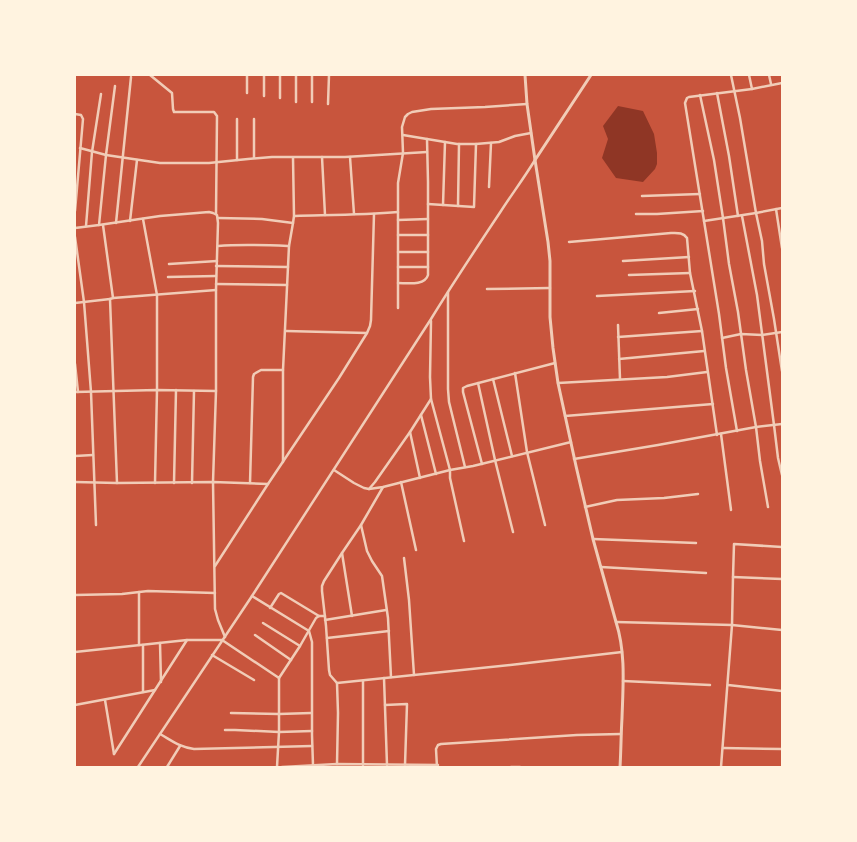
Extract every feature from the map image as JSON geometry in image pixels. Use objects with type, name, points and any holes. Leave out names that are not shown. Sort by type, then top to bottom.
[{"type":"street","points":[[150,75],[172,93],[174,112],[212,112],[215,114],[217,119],[216,214],[218,218],[218,246],[216,266],[216,391],[213,482],[215,609],[225,636]]},
{"type":"street","points":[[247,75],[247,93]]},
{"type":"street","points":[[264,75],[264,96]]},
{"type":"street","points":[[280,75],[280,98]]},
{"type":"street","points":[[296,75],[296,102]]},
{"type":"street","points":[[312,75],[312,102]]},
{"type":"street","points":[[328,104],[329,75]]},
{"type":"street","points":[[525,75],[527,104],[548,242],[550,261],[550,317],[558,383],[585,507],[620,635],[624,680],[620,767]]},
{"type":"street","points":[[138,767],[252,596],[448,292],[591,75]]},
{"type":"street","points":[[731,75],[762,242],[764,264],[782,371]]},
{"type":"street","points":[[750,75],[752,89]]},
{"type":"street","points":[[769,75],[771,84]]},
{"type":"street","points":[[116,223],[131,77]]},
{"type":"street","points":[[737,431],[685,103],[689,97],[752,89],[782,82]]},
{"type":"street","points":[[99,225],[115,86]]},
{"type":"street","points":[[86,226],[92,152],[101,94]]},
{"type":"street","points":[[717,94],[740,216],[757,295],[778,458],[782,475]]},
{"type":"street","points":[[700,96],[714,160],[768,507]]},
{"type":"street","points":[[398,308],[398,183],[403,153],[402,127],[405,117],[412,112],[431,108],[485,107],[527,104]]},
{"type":"street","points":[[75,114],[81,115],[83,119],[75,211]]},
{"type":"street","points":[[237,119],[237,160]]},
{"type":"street","points":[[254,119],[254,158]]},
{"type":"street","points":[[403,135],[460,144],[476,144],[499,142],[515,136],[531,133]]},
{"type":"street","points":[[398,283],[423,282],[427,278],[428,204],[426,139]]},
{"type":"street","points":[[443,205],[445,142]]},
{"type":"street","points":[[489,187],[491,143]]},
{"type":"street","points":[[458,206],[460,144]]},
{"type":"street","points":[[428,204],[474,207],[476,144]]},
{"type":"street","points":[[80,148],[106,155],[160,163],[216,162],[254,158],[350,157],[427,152]]},
{"type":"street","points":[[322,157],[325,215]]},
{"type":"street","points":[[350,157],[354,214]]},
{"type":"street","points":[[283,462],[283,370],[289,246],[294,216],[293,158]]},
{"type":"street","points":[[130,221],[137,160]]},
{"type":"street","points":[[642,196],[700,194]]},
{"type":"street","points":[[704,221],[756,214],[782,208]]},
{"type":"street","points":[[776,209],[782,248]]},
{"type":"street","points":[[636,214],[703,211]]},
{"type":"street","points":[[75,228],[160,216],[213,212],[216,214]]},
{"type":"street","points":[[294,216],[398,212]]},
{"type":"street","points":[[215,566],[367,333],[371,320],[374,214]]},
{"type":"street","points":[[218,218],[262,219],[293,223]]},
{"type":"street","points":[[143,219],[157,294],[155,483]]},
{"type":"street","points":[[398,220],[428,219]]},
{"type":"street","points":[[103,224],[111,299],[117,483]]},
{"type":"street","points":[[569,242],[629,236],[679,233],[685,235],[687,238],[690,273],[702,331],[717,434]]},
{"type":"street","points":[[398,236],[428,235]]},
{"type":"street","points":[[75,237],[84,302],[91,392],[96,525]]},
{"type":"street","points":[[218,246],[240,244],[289,246]]},
{"type":"street","points":[[398,252],[428,252]]},
{"type":"street","points":[[623,261],[689,256]]},
{"type":"street","points":[[169,264],[217,261]]},
{"type":"street","points":[[216,266],[288,267]]},
{"type":"street","points":[[398,267],[428,267]]},
{"type":"street","points":[[629,275],[690,273]]},
{"type":"street","points":[[168,277],[216,276]]},
{"type":"street","points":[[216,284],[288,285]]},
{"type":"street","points":[[487,289],[550,288]]},
{"type":"street","points":[[75,302],[216,290]]},
{"type":"street","points":[[597,296],[694,291]]},
{"type":"street","points":[[448,292],[449,402],[465,467]]},
{"type":"street","points":[[659,313],[698,309]]},
{"type":"street","points":[[431,319],[431,399],[450,470],[450,478],[464,541]]},
{"type":"street","points":[[618,325],[620,379]]},
{"type":"street","points":[[286,331],[367,333]]},
{"type":"street","points":[[618,337],[702,331]]},
{"type":"street","points":[[722,338],[741,334],[762,335],[782,332]]},
{"type":"street","points":[[619,359],[704,351]]},
{"type":"street","points":[[482,464],[463,388],[555,363]]},
{"type":"street","points":[[75,364],[76,392],[157,390],[216,391]]},
{"type":"street","points":[[250,483],[254,374],[261,370],[283,370]]},
{"type":"street","points":[[558,383],[667,377],[708,372]]},
{"type":"street","points":[[515,373],[527,452],[545,525]]},
{"type":"street","points":[[493,379],[512,456]]},
{"type":"street","points":[[478,383],[513,532]]},
{"type":"street","points":[[174,483],[176,390]]},
{"type":"street","points":[[192,482],[194,391]]},
{"type":"street","points":[[369,489],[410,432],[431,399]]},
{"type":"street","points":[[565,416],[713,404]]},
{"type":"street","points":[[421,415],[436,474]]},
{"type":"street","points":[[574,459],[756,427],[782,424]]},
{"type":"street","points":[[410,432],[420,478]]},
{"type":"street","points":[[721,434],[731,510]]},
{"type":"street","points":[[334,470],[354,483],[369,489],[384,488],[401,482],[571,442]]},
{"type":"street","points":[[75,456],[93,455]]},
{"type":"street","points":[[75,482],[213,482],[268,484]]},
{"type":"street","points":[[401,482],[416,550]]},
{"type":"street","points":[[337,764],[337,683],[330,675],[329,670],[322,586],[342,552],[384,488]]},
{"type":"street","points":[[585,507],[617,500],[664,498],[698,494]]},
{"type":"street","points":[[361,525],[367,551],[382,576],[389,631],[392,677]]},
{"type":"street","points":[[593,539],[696,543]]},
{"type":"street","points":[[721,767],[732,625],[734,544],[782,547]]},
{"type":"street","points":[[342,552],[352,616]]},
{"type":"street","points":[[404,558],[409,600],[414,675]]},
{"type":"street","points":[[601,567],[706,573]]},
{"type":"street","points":[[732,577],[782,579]]},
{"type":"street","points":[[75,595],[172,591],[215,593]]},
{"type":"street","points":[[139,592],[139,645]]},
{"type":"street","points":[[270,608],[281,593],[319,616],[325,616]]},
{"type":"street","points":[[252,596],[309,631],[312,642],[313,765]]},
{"type":"street","points":[[325,620],[386,610]]},
{"type":"street","points":[[277,767],[279,732],[279,678],[316,618],[319,616]]},
{"type":"street","points":[[616,622],[732,625],[782,630]]},
{"type":"street","points":[[263,623],[300,646]]},
{"type":"street","points":[[327,638],[389,631]]},
{"type":"street","points":[[255,635],[291,660]]},
{"type":"street","points":[[75,652],[187,640],[222,640],[279,678]]},
{"type":"street","points":[[104,700],[114,754],[161,683],[187,640]]},
{"type":"street","points":[[160,643],[161,683]]},
{"type":"street","points":[[143,645],[143,692]]},
{"type":"street","points":[[337,683],[622,652]]},
{"type":"street","points":[[212,655],[254,680]]},
{"type":"street","points":[[384,678],[387,765]]},
{"type":"street","points":[[624,680],[710,685]]},
{"type":"street","points":[[363,681],[363,765]]},
{"type":"street","points":[[728,685],[782,691]]},
{"type":"street","points":[[75,705],[156,689]]},
{"type":"street","points":[[385,705],[407,704],[405,765]]},
{"type":"street","points":[[231,713],[312,713]]},
{"type":"street","points":[[225,730],[279,732],[312,730]]},
{"type":"street","points":[[160,734],[180,746],[194,749],[312,746]]},
{"type":"street","points":[[282,767],[337,764],[438,766],[436,749],[438,745],[441,744],[577,735],[621,734]]},
{"type":"street","points":[[167,767],[180,746]]},
{"type":"street","points":[[722,748],[782,749]]},
{"type":"street","points":[[511,767],[520,766]]},
{"type":"shaded area","points":[[618,106],[643,111],[654,134],[657,164],[655,169],[643,182],[616,178],[602,158],[608,139],[603,126]]}]
